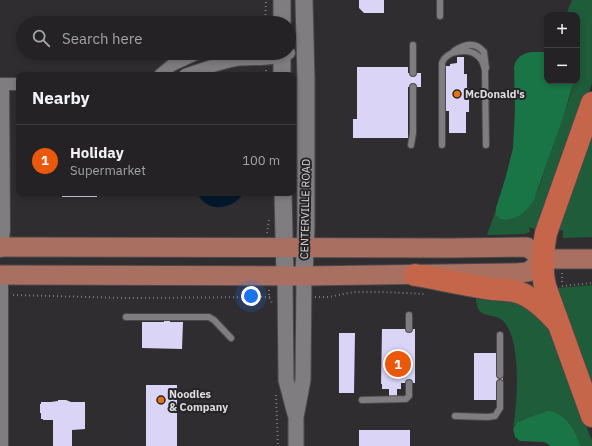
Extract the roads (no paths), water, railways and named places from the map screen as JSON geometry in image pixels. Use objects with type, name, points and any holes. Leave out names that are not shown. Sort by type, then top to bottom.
[{"type":"highway","points":[[592,103],[546,233],[544,259],[544,283],[592,416]]},
{"type":"highway","points":[[415,274],[516,291],[537,303],[559,324]]},
{"type":"main road","points":[[282,0],[282,16]]},
{"type":"main road","name":"CENTERVILLE ROAD","points":[[304,0],[304,276]]},
{"type":"main road","points":[[282,72],[284,60]]},
{"type":"main road","name":"CENTERVILLE ROAD","points":[[283,196],[285,276]]},
{"type":"main road","points":[[1,248],[527,247],[544,259],[592,258]]},
{"type":"main road","points":[[1,275],[304,276],[528,272],[544,259]]},
{"type":"street","points":[[296,47],[301,41],[305,26]]},
{"type":"street","points":[[164,72],[172,65],[183,60]]},
{"type":"street","points":[[193,72],[210,66],[239,60]]},
{"type":"street","points":[[1,248],[4,229],[2,84],[16,84]]},
{"type":"street","points":[[1,275],[2,446]]},
{"type":"street","name":"CENTERVILLE ROAD","points":[[285,276],[286,380],[296,417]]},
{"type":"street","name":"CENTERVILLE ROAD","points":[[296,446],[296,417],[303,380],[304,276]]},
{"type":"lane","points":[[440,0],[440,16]]},
{"type":"lane","points":[[413,45],[413,74]]},
{"type":"lane","points":[[442,145],[441,66],[444,58],[450,54],[466,52],[476,54],[483,62],[486,75],[486,145]]},
{"type":"lane","points":[[411,145],[413,133],[413,87]]},
{"type":"lane","points":[[409,329],[410,315]]},
{"type":"lane","points":[[126,317],[210,318],[231,338]]},
{"type":"lane","points":[[500,335],[500,375]]},
{"type":"lane","points":[[362,400],[405,400],[409,396],[409,383]]},
{"type":"lane","points":[[455,416],[495,416],[500,410],[500,383]]},
{"type":"water","points":[[199,196],[242,196],[233,203],[220,207],[214,207],[202,200]]},
{"type":"place","name":"McDonald's","points":[[457,94]]},
{"type":"place","name":"Holiday","points":[[398,364]]},
{"type":"place","name":"Noodles & Company","points":[[161,400]]}]
